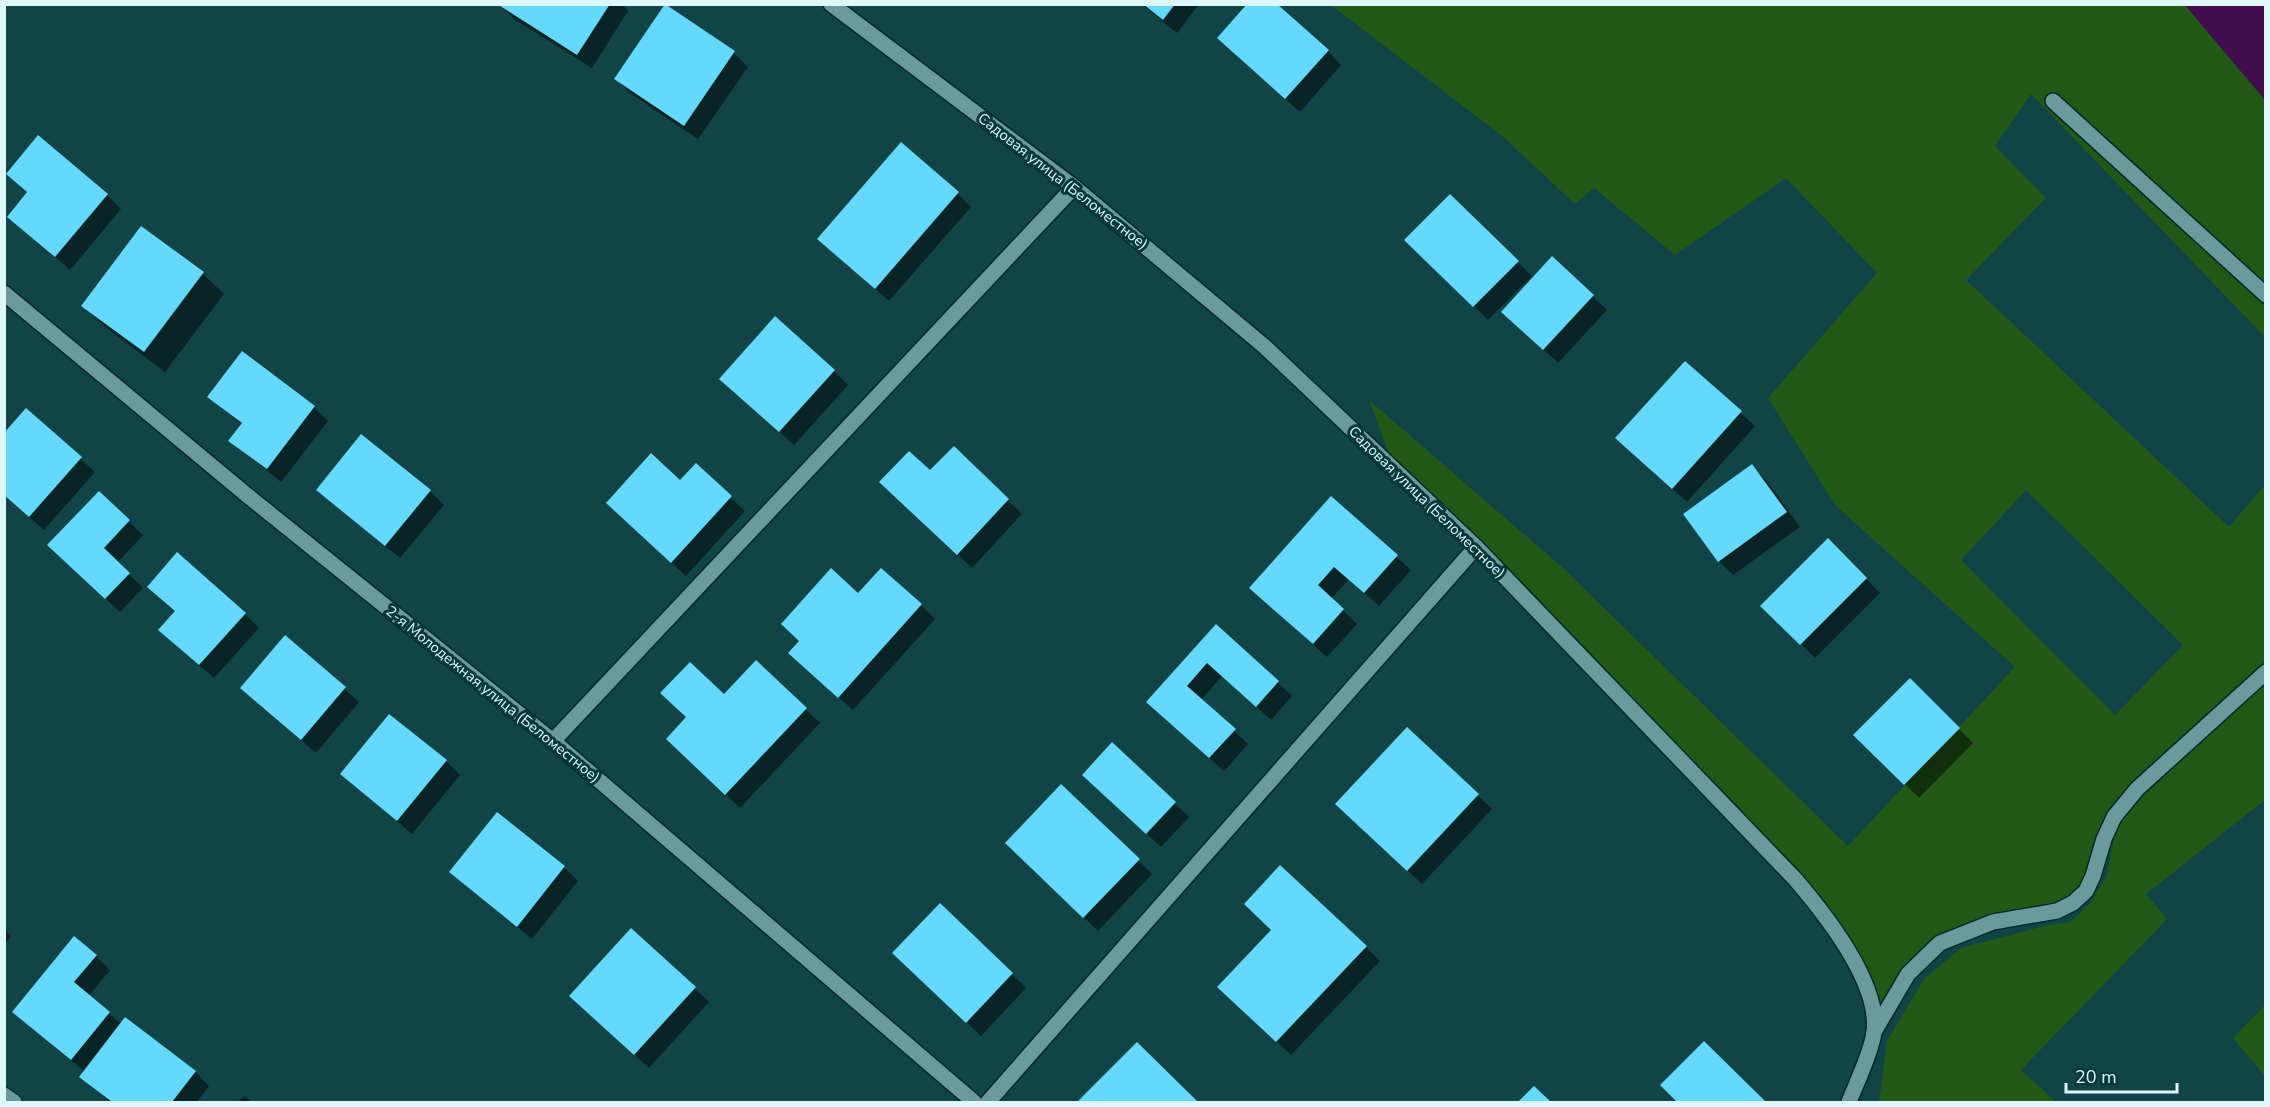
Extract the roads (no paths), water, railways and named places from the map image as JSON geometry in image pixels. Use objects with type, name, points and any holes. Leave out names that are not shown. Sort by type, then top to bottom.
[{"type":"street","name":"Садовая улица (Беломестное)","points":[[831,4],[1074,187],[1264,346],[1476,547],[1825,914],[1848,951],[1868,991],[1874,1032],[1849,1102]]},
{"type":"street","points":[[2054,101],[2265,296]]},
{"type":"street","points":[[553,741],[1074,187]]},
{"type":"street","name":"2-я Молодежная улица (Беломестное)","points":[[4,293],[248,496],[553,741],[974,1102]]},
{"type":"street","points":[[988,1102],[1476,547]]},
{"type":"street","points":[[1874,1032],[1908,974],[1940,943],[1994,922],[2057,911],[2073,903],[2086,891],[2093,876],[2103,839],[2114,817],[2137,789],[2265,672]]},
{"type":"street","points":[[4,1095],[14,1102]]}]
